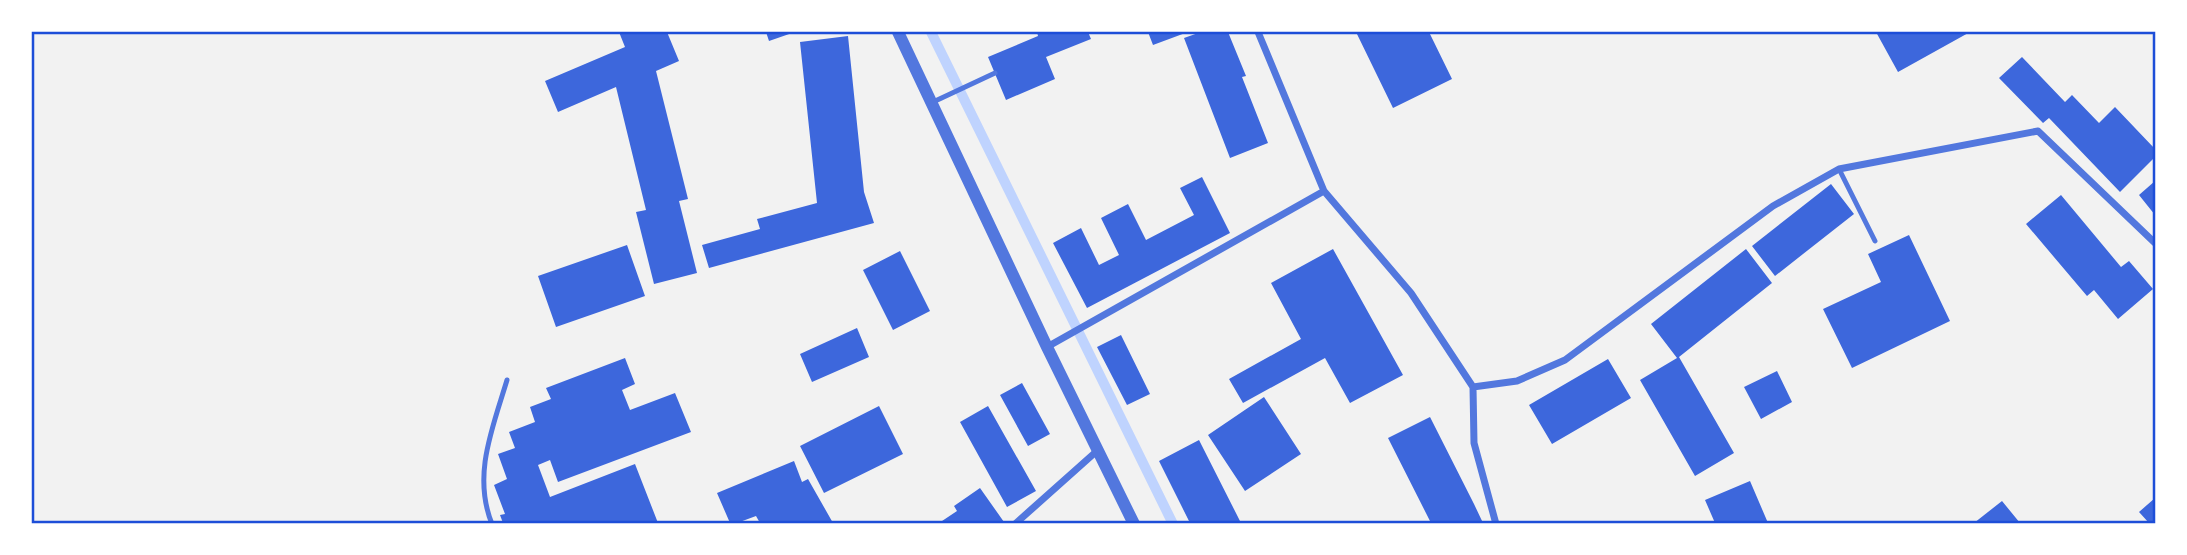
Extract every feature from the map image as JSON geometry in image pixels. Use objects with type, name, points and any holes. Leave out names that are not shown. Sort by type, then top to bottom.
[{"type":"street","points":[[898,32],[1047,347],[1134,523]]},
{"type":"street","points":[[1258,32],[1324,191],[1411,293],[1473,387],[1474,443],[1496,523]]},
{"type":"street","points":[[1473,387],[1517,381],[1565,360],[1773,206],[1839,169],[2038,131],[2155,244]]},
{"type":"street","points":[[1047,347],[1324,191]]},
{"type":"street","points":[[1015,523],[1098,449]]},
{"type":"lane","points":[[933,102],[995,73]]},
{"type":"lane","points":[[1839,169],[1875,241]]},
{"type":"lane","points":[[492,523],[485,507],[482,479],[485,453],[507,380]]},
{"type":"building","points":[[619,32],[667,32],[679,61],[656,71],[688,199],[679,201],[697,273],[654,284],[636,212],[646,210],[616,87],[558,112],[545,81],[625,47]]},
{"type":"building","points":[[766,32],[795,32],[769,41]]},
{"type":"building","points":[[1037,32],[1088,32],[1091,39],[1046,57],[1055,79],[1006,100],[988,57],[1038,36]]},
{"type":"building","points":[[1148,32],[1188,32],[1153,45]]},
{"type":"building","points":[[1201,32],[1228,32],[1268,143],[1230,158],[1184,38]]},
{"type":"building","points":[[1356,32],[1429,32],[1452,79],[1393,108]]},
{"type":"building","points":[[1876,32],[1970,32],[1898,72]]},
{"type":"building","points":[[848,36],[864,192],[874,223],[709,268],[702,245],[760,229],[757,219],[817,203],[800,42]]},
{"type":"building","points":[[2022,57],[2065,102],[2072,95],[2099,123],[2115,107],[2155,149],[2155,157],[2120,192],[2049,118],[2043,123],[1999,78]]},
{"type":"building","points":[[1202,177],[1230,233],[1087,308],[1053,243],[1081,228],[1099,265],[1119,255],[1101,218],[1128,204],[1146,240],[1194,215],[1180,188]]},
{"type":"building","points":[[2155,181],[2155,215],[2139,195]]},
{"type":"building","points":[[1831,184],[1854,214],[1775,276],[1752,246]]},
{"type":"building","points":[[2061,195],[2121,267],[2129,261],[2153,289],[2118,319],[2094,290],[2087,296],[2026,224]]},
{"type":"building","points":[[1909,235],[1950,321],[1852,368],[1823,309],[1881,282],[1868,254]]},
{"type":"building","points":[[627,245],[645,296],[556,327],[538,276]]},
{"type":"building","points":[[1333,249],[1403,375],[1350,403],[1325,358],[1243,403],[1229,379],[1301,339],[1271,283]]},
{"type":"building","points":[[1746,249],[1772,283],[1679,357],[1734,453],[1695,476],[1640,380],[1677,358],[1651,324]]},
{"type":"building","points":[[900,251],[930,311],[893,330],[863,270]]},
{"type":"building","points":[[857,328],[869,357],[812,382],[800,354]]},
{"type":"building","points":[[1121,335],[1150,394],[1127,405],[1097,347]]},
{"type":"building","points":[[625,358],[635,384],[622,390],[630,410],[675,393],[691,432],[558,482],[550,460],[538,465],[550,497],[635,464],[658,523],[503,523],[500,515],[505,514],[494,485],[507,479],[498,454],[515,448],[509,432],[535,422],[530,407],[551,399],[546,388]]},
{"type":"building","points":[[1608,359],[1631,398],[1552,444],[1529,405]]},
{"type":"building","points":[[1777,371],[1792,402],[1761,419],[1744,387]]},
{"type":"building","points":[[1022,383],[1050,434],[1028,446],[1000,395]]},
{"type":"building","points":[[1264,397],[1301,454],[1245,491],[1208,435]]},
{"type":"building","points":[[879,406],[903,454],[824,493],[800,446]]},
{"type":"building","points":[[988,406],[1036,491],[1007,507],[960,422]]},
{"type":"building","points":[[1430,417],[1483,523],[1431,523],[1388,438]]},
{"type":"building","points":[[1199,440],[1241,523],[1190,523],[1159,461]]},
{"type":"building","points":[[794,461],[802,482],[808,479],[833,523],[760,523],[756,516],[730,523],[717,493]]},
{"type":"building","points":[[1750,481],[1768,523],[1715,523],[1705,500]]},
{"type":"building","points":[[980,488],[1004,522],[939,523],[957,511],[954,506]]},
{"type":"building","points":[[2155,498],[2155,523],[2149,523],[2139,512]]},
{"type":"building","points":[[2002,501],[2020,523],[1974,523]]},
{"type":"waterway","points":[[931,32],[1173,524]]}]
